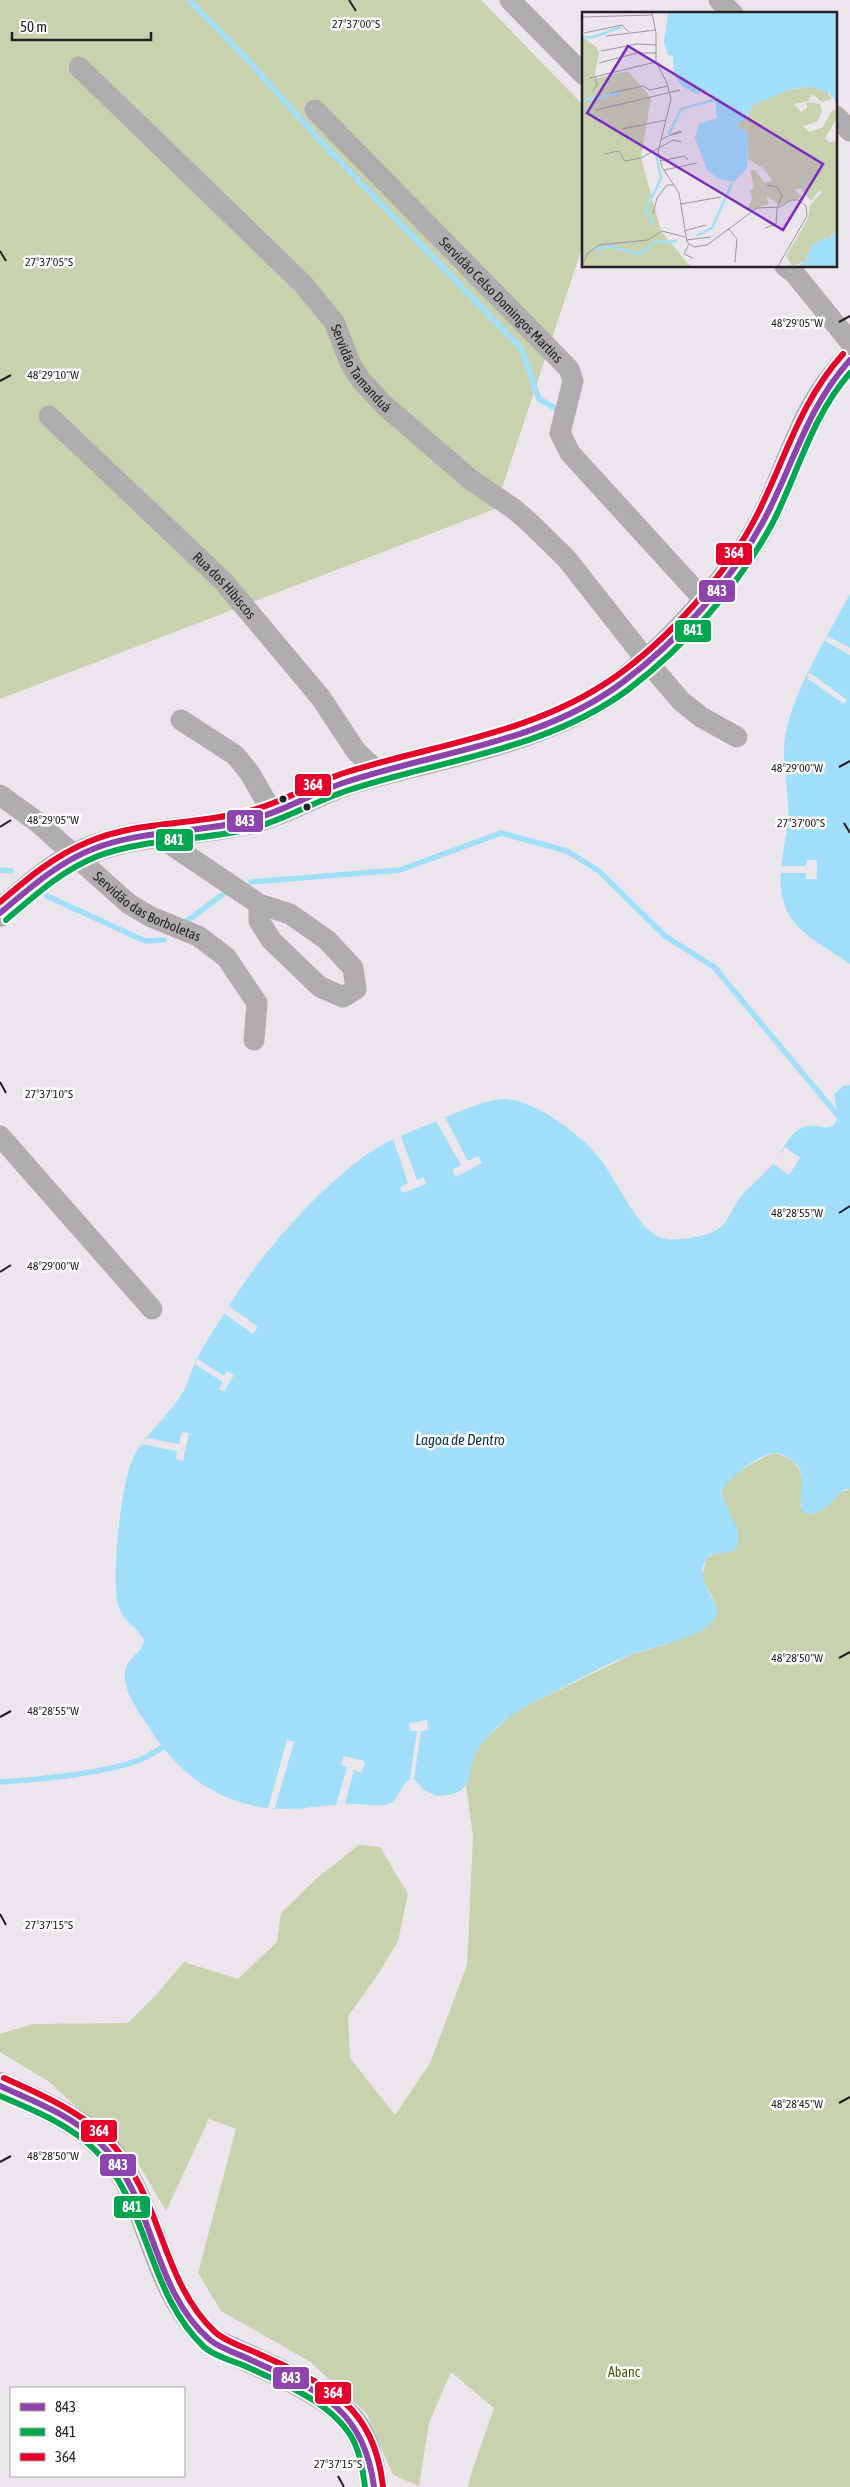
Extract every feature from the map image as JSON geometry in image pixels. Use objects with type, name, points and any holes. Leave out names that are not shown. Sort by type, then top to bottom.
[{"type":"main road","points":[[0,913],[34,884],[74,857],[103,846],[155,834],[226,825],[273,813],[326,789],[558,720],[602,697],[647,661],[706,602],[750,543],[775,496],[816,402],[850,360]]},
{"type":"main road","points":[[0,2086],[65,2116],[88,2132],[111,2154],[133,2192],[157,2255],[179,2303],[199,2330],[211,2341],[312,2391],[345,2414],[358,2431],[367,2452],[374,2487]]},
{"type":"street","points":[[510,0],[582,73]]},
{"type":"street","points":[[719,0],[731,12]]},
{"type":"street","name":"Servidão Tamanduá","points":[[79,67],[315,298],[334,322],[351,365],[361,380],[384,405],[470,479],[514,509],[529,522],[566,558],[681,701],[701,717],[737,737]]},
{"type":"street","name":"Servidão Celso Domingos Martins","points":[[316,110],[569,369],[573,381],[560,433],[570,454],[706,602]]},
{"type":"street","points":[[838,118],[850,132]]},
{"type":"street","points":[[787,268],[795,274],[850,342]]},
{"type":"street","name":"Rua dos Hibiscos","points":[[49,416],[223,580],[321,698],[356,751],[378,773]]},
{"type":"street","points":[[181,720],[235,755],[249,772],[273,813]]},
{"type":"street","name":"Servidão das Borboletas","points":[[0,795],[36,821],[74,857],[129,904],[151,917],[198,936],[226,957],[256,1003],[254,1040]]},
{"type":"street","points":[[155,834],[259,904],[290,914],[328,940],[353,968],[356,989],[343,997],[320,987],[272,941],[259,920],[259,904]]},
{"type":"street","points":[[0,1136],[152,1309]]},
{"type":"green space","points":[[0,0],[481,0],[582,104],[582,248],[495,509],[0,699]]},
{"type":"green space","name":"Abanc","points":[[773,1453],[791,1460],[800,1472],[803,1487],[800,1506],[850,1489],[850,2487],[468,2487],[494,2408],[451,2372],[429,2423],[419,2486],[393,2475],[367,2414],[309,2361],[221,2311],[198,2273],[236,2129],[209,2119],[166,2211],[138,2163],[48,2081],[0,2052],[0,2034],[33,2024],[128,2023],[156,1995],[184,1962],[238,1979],[277,1942],[281,1913],[317,1878],[359,1845],[380,1847],[408,1894],[398,1941],[379,1973],[348,2016],[350,2058],[395,2115],[430,2063],[467,1965],[473,1836],[466,1785],[474,1755],[484,1740],[516,1711],[633,1654],[667,1644],[715,1603],[702,1577],[706,1559],[715,1553],[723,1553],[724,1502],[722,1492],[724,1486],[736,1474]]},
{"type":"water","points":[[850,594],[850,964],[813,940],[796,925],[785,907],[782,896],[781,875],[788,821],[784,748],[789,720],[812,664]]},
{"type":"water","name":"Lagoa de Dentro","points":[[850,1085],[850,1489],[845,1489],[819,1512],[808,1514],[802,1511],[801,1505],[802,1476],[797,1465],[789,1458],[773,1453],[759,1458],[744,1468],[724,1487],[721,1493],[738,1531],[738,1545],[733,1551],[710,1555],[703,1569],[705,1583],[718,1611],[713,1620],[705,1628],[694,1634],[643,1650],[604,1666],[511,1716],[482,1743],[473,1758],[467,1783],[456,1793],[437,1796],[424,1790],[414,1779],[406,1783],[395,1800],[385,1805],[348,1804],[276,1809],[230,1799],[199,1782],[184,1771],[160,1743],[131,1699],[126,1686],[126,1667],[144,1640],[121,1613],[117,1596],[116,1558],[120,1513],[127,1475],[141,1444],[183,1392],[194,1365],[208,1339],[238,1292],[270,1248],[308,1206],[348,1169],[384,1144],[468,1108],[505,1099],[530,1105],[544,1112],[584,1141],[602,1161],[632,1210],[652,1233],[658,1237],[669,1239],[697,1237],[715,1231],[724,1224],[740,1198],[771,1166],[795,1132],[806,1126],[833,1126],[838,1118],[834,1094],[843,1086]]},
{"type":"pier","points":[[828,636],[850,648],[850,655],[825,641]]},
{"type":"pier","points":[[809,672],[847,700],[844,704],[807,678]]},
{"type":"pier","points":[[807,860],[817,860],[817,879],[806,879],[806,873],[781,873],[781,866],[806,866]]},
{"type":"pier","points":[[445,1117],[468,1161],[478,1156],[482,1163],[456,1177],[452,1170],[461,1165],[436,1121]]},
{"type":"pier","points":[[401,1136],[417,1180],[424,1177],[426,1184],[403,1193],[400,1187],[408,1183],[393,1139]]},
{"type":"pier","points":[[785,1147],[800,1158],[789,1175],[773,1164]]},
{"type":"pier","points":[[229,1306],[258,1327],[253,1334],[224,1313]]},
{"type":"pier","points":[[198,1359],[224,1376],[227,1371],[234,1375],[224,1391],[219,1389],[223,1382],[195,1364]]},
{"type":"pier","points":[[182,1432],[189,1433],[183,1461],[176,1459],[177,1451],[141,1444],[147,1438],[179,1444]]},
{"type":"pier","points":[[427,1720],[428,1730],[421,1731],[414,1779],[410,1779],[417,1731],[411,1731],[409,1723]]},
{"type":"pier","points":[[287,1740],[294,1742],[275,1808],[268,1808]]},
{"type":"pier","points":[[344,1756],[365,1761],[362,1773],[354,1770],[345,1804],[336,1805],[347,1767],[341,1765]]},
{"type":"waterway","points":[[189,0],[245,57],[324,145],[521,348],[539,399],[555,408]]},
{"type":"waterway","points":[[251,882],[400,870],[501,833],[567,851],[599,871],[665,936],[714,967],[841,1119],[850,1124]]},
{"type":"waterway","points":[[0,870],[11,871]]},
{"type":"waterway","points":[[188,920],[225,893]]},
{"type":"waterway","points":[[47,896],[145,941],[164,940]]},
{"type":"waterway","points":[[0,1782],[53,1778],[110,1768],[142,1759],[169,1743]]},
{"type":"transit line","name":"364","points":[[0,902],[31,876],[64,854],[107,835],[126,830],[225,816],[258,808],[344,773],[484,736],[518,725],[584,696],[615,677],[656,644],[676,624],[696,603],[731,559],[758,513],[805,411],[828,372],[843,354]]},
{"type":"transit line","name":"843","points":[[0,913],[55,869],[93,849],[130,838],[246,821],[284,808],[346,782],[525,732],[559,719],[592,703],[644,666],[684,629],[736,566],[775,499],[811,417],[822,398],[850,360]]},
{"type":"transit line","name":"841","points":[[6,920],[60,876],[98,856],[135,846],[250,829],[275,821],[349,790],[529,740],[597,710],[629,689],[650,672],[690,635],[727,593],[772,524],[815,427],[825,408],[850,373]]},
{"type":"transit line","name":"364","points":[[4,2078],[62,2106],[84,2119],[103,2135],[134,2174],[147,2201],[170,2260],[196,2311],[215,2332],[225,2339],[306,2376],[343,2401],[357,2416],[369,2435],[378,2458],[383,2486]]},
{"type":"transit line","name":"843","points":[[0,2086],[40,2104],[79,2125],[101,2144],[119,2166],[133,2190],[164,2270],[176,2296],[191,2319],[214,2343],[297,2381],[333,2405],[348,2420],[360,2438],[369,2460],[374,2487]]},
{"type":"transit line","name":"841","points":[[0,2096],[38,2112],[62,2125],[95,2150],[113,2172],[127,2196],[159,2275],[185,2325],[208,2350],[289,2386],[318,2403],[330,2413],[342,2424],[357,2448],[365,2487]]}]
